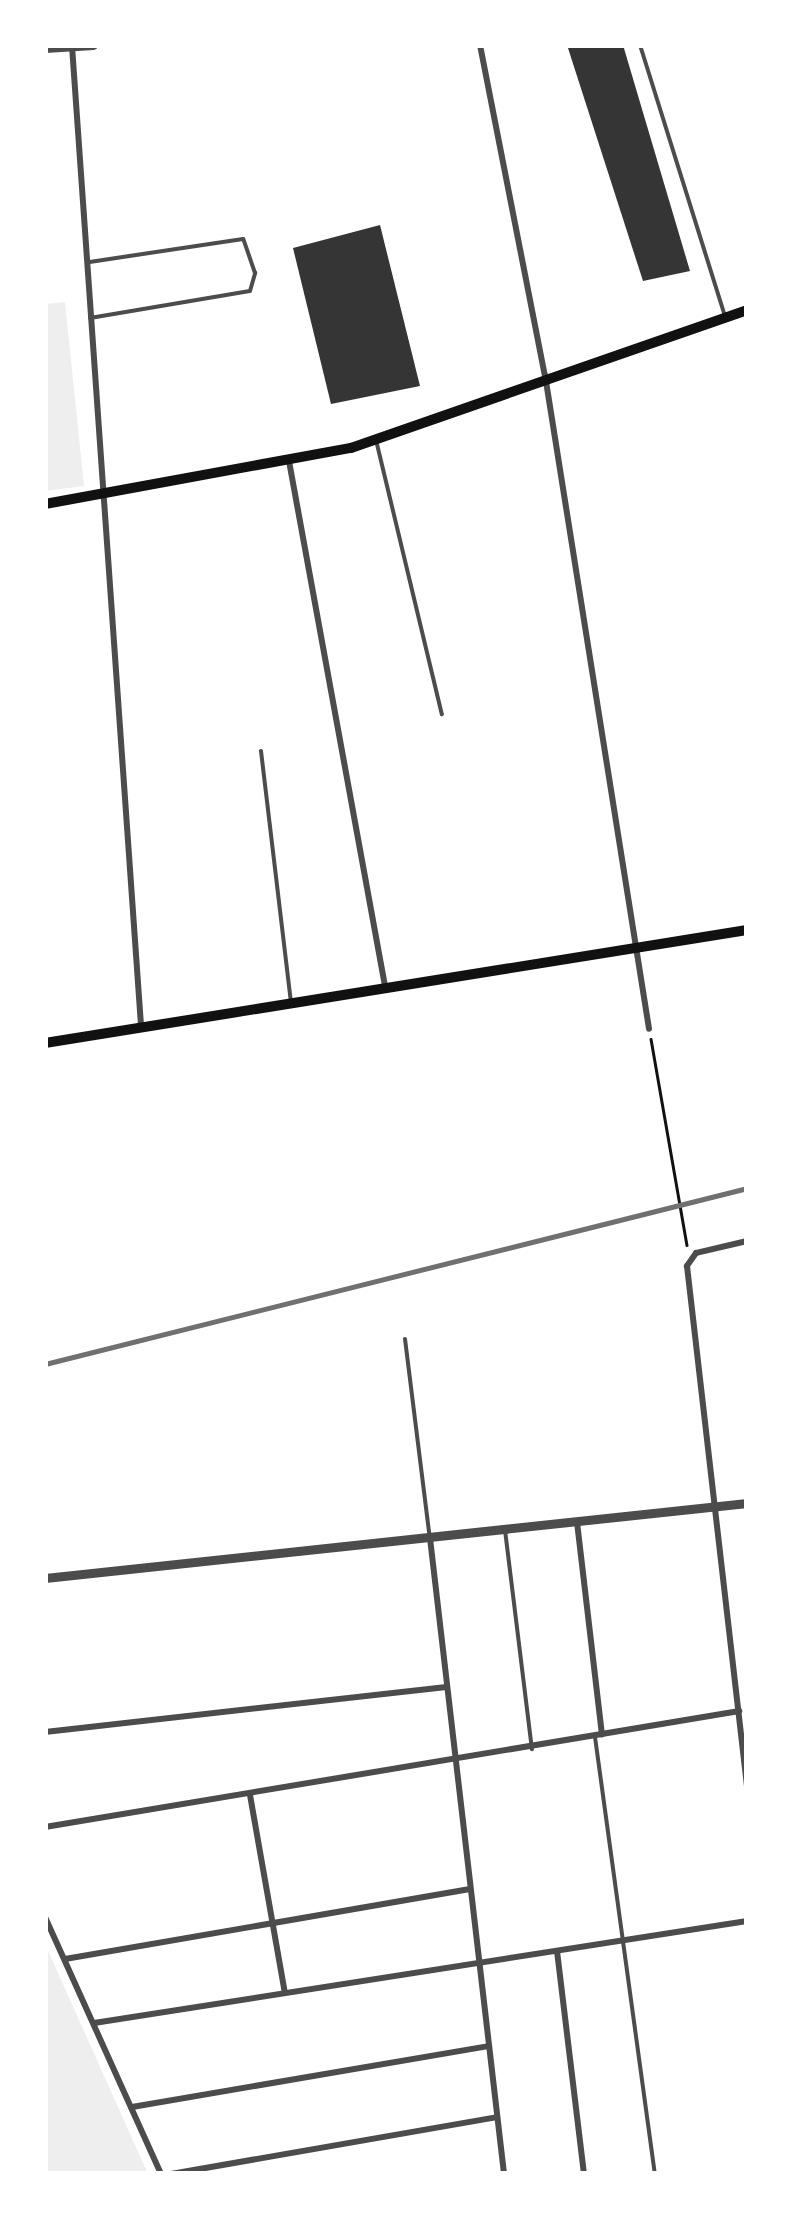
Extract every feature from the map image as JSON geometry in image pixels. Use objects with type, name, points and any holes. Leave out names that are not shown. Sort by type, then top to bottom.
[{"type":"main road","points":[[45,504],[289,461],[376,440],[545,375],[747,310]]},
{"type":"main road","points":[[45,1043],[747,930]]},
{"type":"street","points":[[45,48],[93,45]]},
{"type":"street","points":[[480,45],[545,375],[649,1029]]},
{"type":"street","points":[[72,46],[141,1027]]},
{"type":"street","points":[[289,461],[385,986]]},
{"type":"street","points":[[747,1241],[696,1253],[687,1266],[747,1786]]},
{"type":"street","points":[[45,1578],[747,1503]]},
{"type":"street","points":[[577,1522],[598,1736]]},
{"type":"street","points":[[430,1538],[504,2174]]},
{"type":"street","points":[[734,1670],[747,1667]]},
{"type":"street","points":[[45,1732],[446,1686]]},
{"type":"street","points":[[45,1827],[738,1712]]},
{"type":"street","points":[[250,1795],[285,1993]]},
{"type":"street","points":[[65,1960],[470,1889]]},
{"type":"street","points":[[45,1917],[161,2174]]},
{"type":"street","points":[[94,2023],[747,1922]]},
{"type":"street","points":[[557,1950],[584,2174]]},
{"type":"street","points":[[132,2107],[487,2046]]},
{"type":"street","points":[[172,2174],[497,2117]]},
{"type":"lane","points":[[640,45],[725,316]]},
{"type":"lane","points":[[86,262],[243,239],[255,273],[250,291],[90,318]]},
{"type":"lane","points":[[376,440],[442,714]]},
{"type":"lane","points":[[261,751],[291,1001]]},
{"type":"lane","points":[[405,1338],[430,1538]]},
{"type":"lane","points":[[504,1530],[532,1749]]},
{"type":"lane","points":[[598,1736],[629,1940],[655,2174]]},
{"type":"path","points":[[652,1045],[683,1246],[699,1242]]},
{"type":"shaded area","points":[[65,302],[84,486],[45,491],[45,304]]},
{"type":"shaded area","points":[[45,1944],[148,2174],[45,2174]]},
{"type":"building","points":[[567,45],[623,45],[690,271],[643,281]]},
{"type":"building","points":[[380,225],[420,386],[331,404],[293,248]]},
{"type":"railway","points":[[45,1364],[747,1188]]}]
